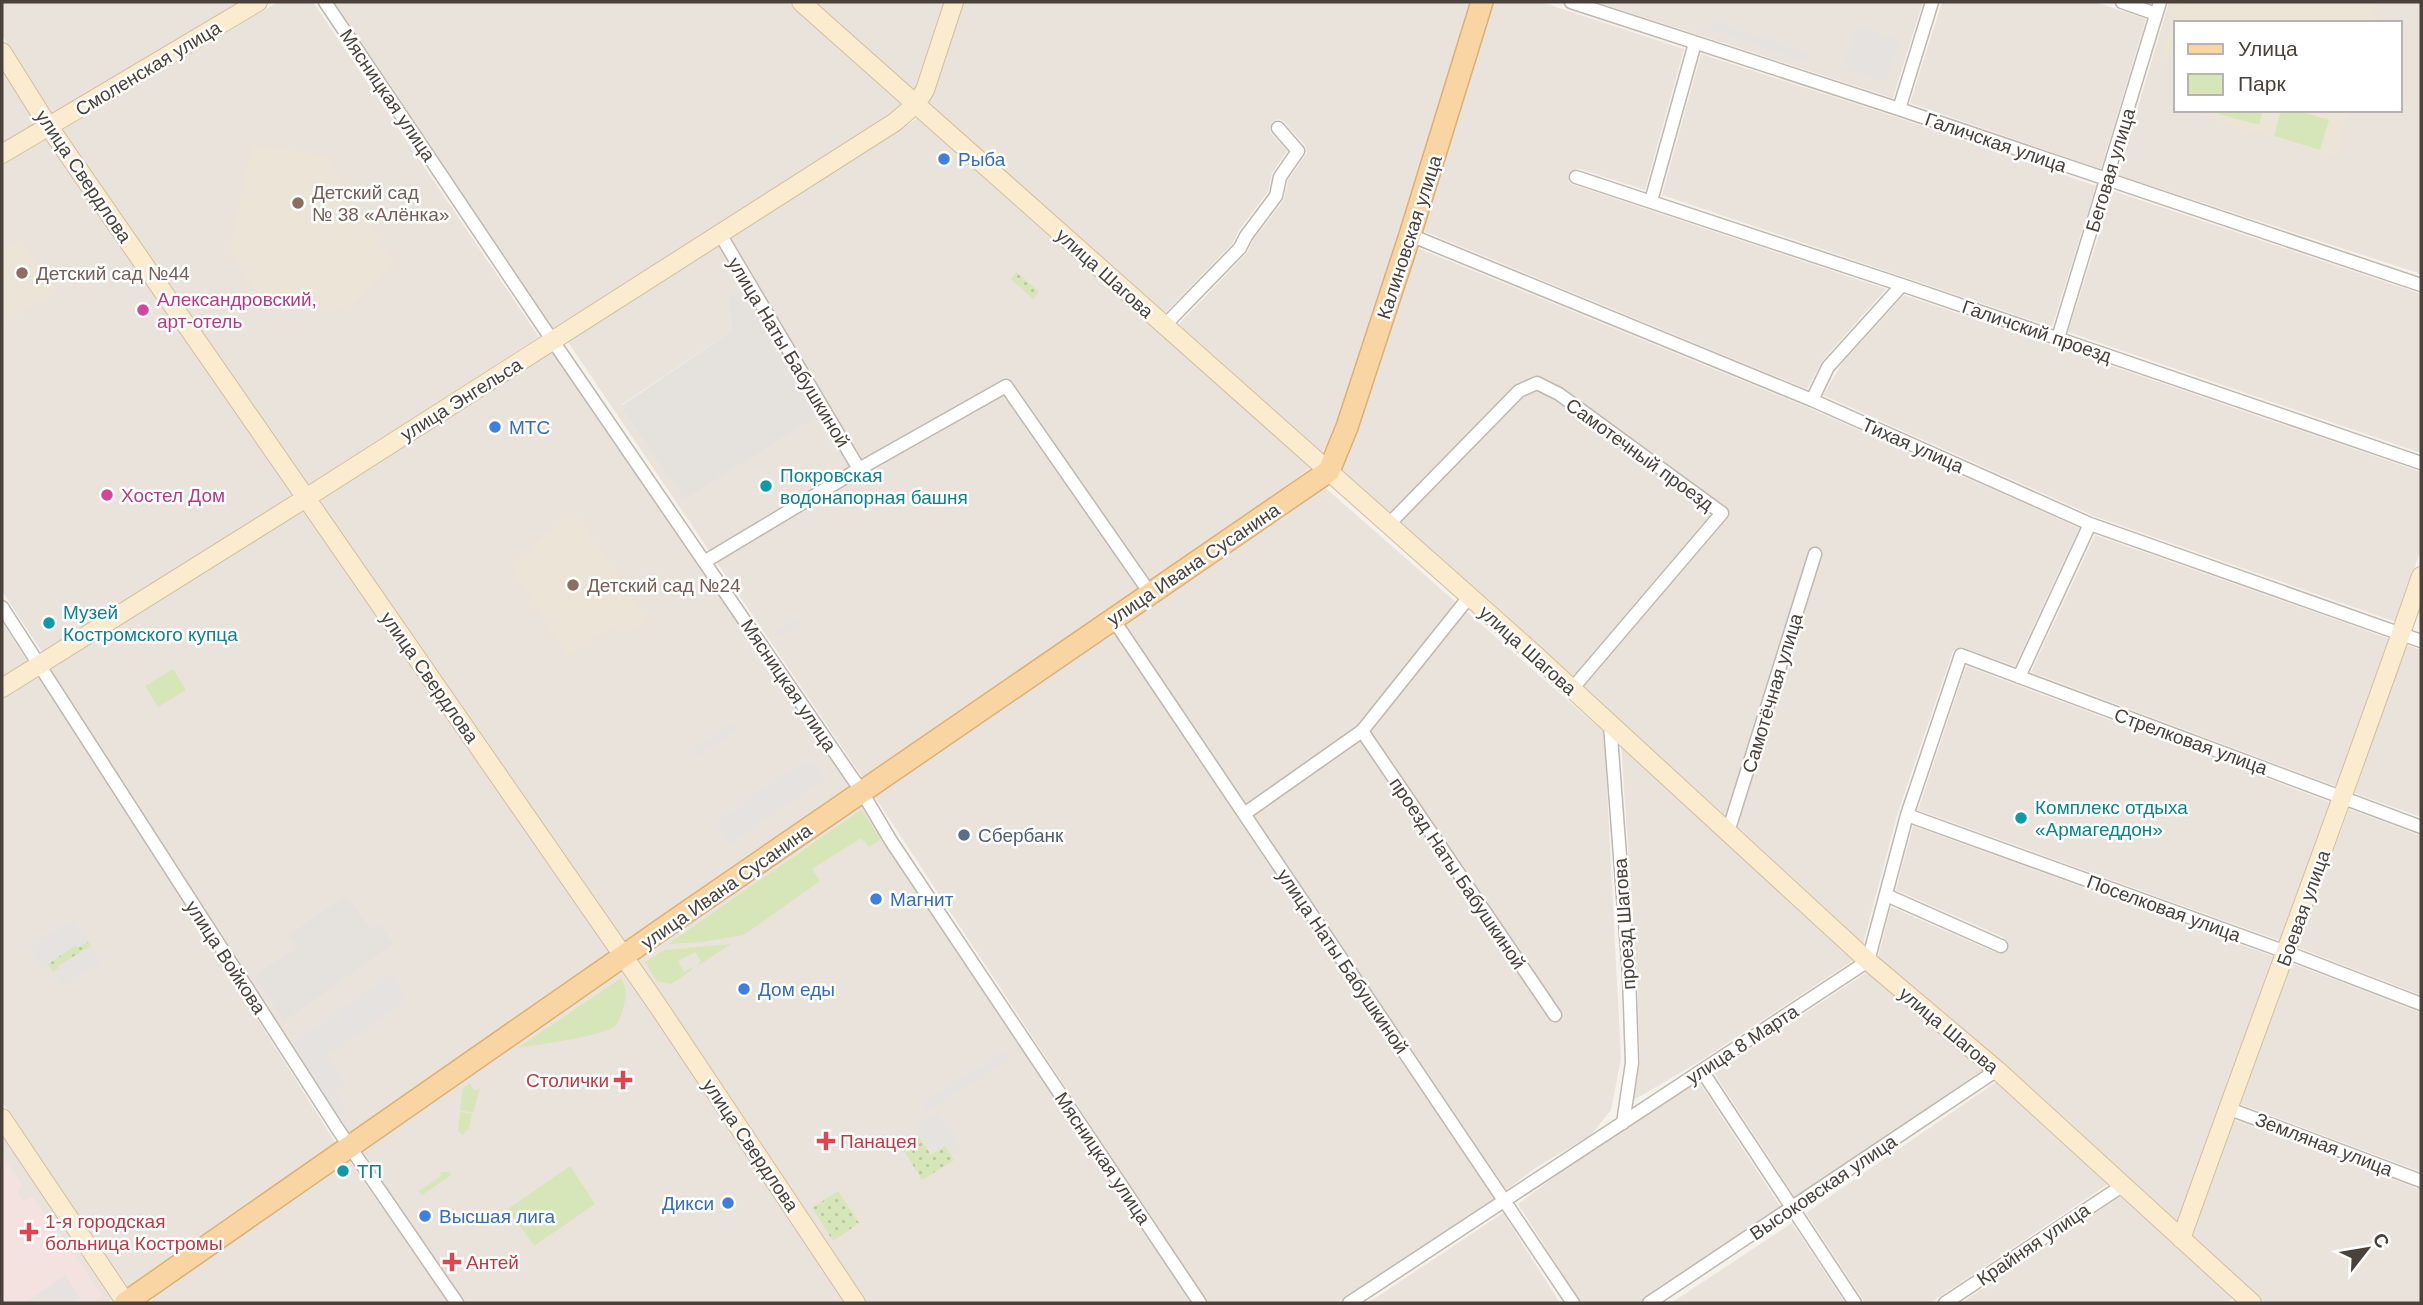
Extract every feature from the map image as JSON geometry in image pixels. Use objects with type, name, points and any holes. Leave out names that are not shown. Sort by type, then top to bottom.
[{"type":"main road","name":"Смоленская улица","points":[[2,154],[258,2]]},
{"type":"main road","name":"улица Шагова","points":[[801,2],[1572,689],[1868,961],[1997,1070],[2247,1302]]},
{"type":"main road","points":[[916,104],[925,90],[954,2]]},
{"type":"main road","name":"Калиновская улица","points":[[1329,471],[1347,427],[1410,235],[1482,2]]},
{"type":"main road","name":"улица Свердлова","points":[[2,52],[49,127],[623,957],[856,1303]]},
{"type":"main road","name":"улица Энгельса","points":[[2,688],[720,234],[895,122],[916,104]]},
{"type":"main road","name":"улица Ивана Сусанина","points":[[126,1303],[349,1146],[1329,471]]},
{"type":"main road","name":"Боевая улица","points":[[2181,1239],[2343,798],[2421,576]]},
{"type":"main road","points":[[2,1118],[126,1303]]},
{"type":"street","name":"Мясницкая улица","points":[[325,2],[862,792],[891,841],[1200,1303]]},
{"type":"street","name":"Галичская улица","points":[[1571,2],[2421,285]]},
{"type":"street","points":[[1899,109],[1932,2]]},
{"type":"street","points":[[2122,2],[2158,8]]},
{"type":"street","name":"Беговая улица","points":[[2058,338],[2158,8]]},
{"type":"street","points":[[1651,201],[1695,43]]},
{"type":"street","points":[[1164,326],[1240,248],[1276,196],[1280,177],[1298,151],[1278,128]]},
{"type":"street","name":"Галичский проезд","points":[[1576,177],[1902,285],[2421,463]]},
{"type":"street","name":"улица Наты Бабушкиной","points":[[720,234],[859,469]]},
{"type":"street","name":"Тихая улица","points":[[1410,235],[1812,400],[2090,524],[2421,641]]},
{"type":"street","points":[[1812,400],[1828,367],[1902,285]]},
{"type":"street","name":"Самотечный проезд","points":[[1388,525],[1519,391],[1537,383],[1559,394],[1722,513],[1572,689]]},
{"type":"street","name":"улица Наты Бабушкиной","points":[[704,562],[859,469],[1006,386],[1150,593]]},
{"type":"street","points":[[2019,677],[2090,524]]},
{"type":"street","name":"Самотёчная улица","points":[[1728,832],[1815,554]]},
{"type":"street","points":[[1244,814],[1362,731],[1469,597]]},
{"type":"street","name":"улица Войкова","points":[[2,607],[349,1146],[457,1303]]},
{"type":"street","name":"улица Наты Бабушкиной","points":[[1113,619],[1573,1303]]},
{"type":"street","name":"Стрелковая улица","points":[[1907,815],[1961,655],[2421,827]]},
{"type":"street","name":"проезд Шагова","points":[[1610,724],[1629,975],[1632,1063],[1623,1123]]},
{"type":"street","name":"проезд Наты Бабушкиной","points":[[1362,731],[1555,1015]]},
{"type":"street","points":[[1868,961],[1907,815]]},
{"type":"street","name":"Поселковая улица","points":[[1907,815],[2286,952],[2421,1004]]},
{"type":"street","points":[[1886,895],[2001,946]]},
{"type":"street","name":"улица 8 Марта","points":[[1349,1303],[1868,961]]},
{"type":"street","name":"Высоковская улица","points":[[1649,1303],[1997,1070]]},
{"type":"street","points":[[1702,1071],[1855,1303]]},
{"type":"street","name":"Земляная улица","points":[[2227,1108],[2421,1181]]},
{"type":"street","name":"Крайняя улица","points":[[1944,1303],[2122,1185]]},
{"type":"shaded area","points":[[2,2],[244,2],[52,115],[2,35]]},
{"type":"shaded area","points":[[278,2],[313,2],[539,337],[308,486],[62,130]]},
{"type":"shaded area","points":[[333,2],[788,2],[904,104],[554,329]]},
{"type":"shaded area","points":[[814,2],[944,2],[914,90]]},
{"type":"shaded area","points":[[962,2],[1473,2],[1339,423],[1321,455],[1177,326],[1247,253],[1253,240],[1284,200],[1288,180],[1307,153],[1305,145],[1283,121],[1278,119],[1271,123],[1270,132],[1287,151],[1272,173],[1268,192],[1239,230],[1233,243],[1164,314],[928,102]]},
{"type":"shaded area","points":[[1491,2],[1541,2],[1684,49],[1645,190],[1577,168],[1569,173],[1571,184],[1886,289],[1822,361],[1807,389],[1421,230]]},
{"type":"shaded area","points":[[1597,2],[1923,2],[1893,98]]},
{"type":"shaded area","points":[[1942,2],[2095,2],[2146,19],[2101,169],[1910,103]]},
{"type":"shaded area","points":[[2169,2],[2421,2],[2421,274],[2118,175]]},
{"type":"shaded area","points":[[2178,2],[2376,2],[2371,21],[2174,21],[2174,59],[2162,56]]},
{"type":"shaded area","points":[[1712,21],[1807,53],[1805,61],[1710,29]]},
{"type":"shaded area","points":[[1857,25],[1900,40],[1886,81],[1844,67]]},
{"type":"shaded area","points":[[1701,54],[2096,186],[2052,327],[1662,195]]},
{"type":"shaded area","points":[[2,67],[37,124],[2,144]]},
{"type":"shaded area","points":[[2201,112],[2347,112],[2336,157],[2200,115]]},
{"type":"shaded area","points":[[918,118],[1310,468],[1258,507],[862,777],[568,342]],"holes":[[[728,299],[817,415],[621,405],[732,331]]]},
{"type":"shaded area","points":[[50,137],[294,495],[42,652],[2,591],[2,165]]},
{"type":"shaded area","name":"Детский сад № 38 «Алёнка»","points":[[252,145],[325,156],[394,264],[354,302],[335,312],[306,294],[259,301],[212,335],[206,326],[254,290],[230,250]]},
{"type":"shaded area","points":[[2113,191],[2421,294],[2421,453],[2068,332]]},
{"type":"shaded area","name":"Детский сад №44","points":[[20,239],[55,289],[2,326],[2,252]]},
{"type":"shaded area","points":[[1415,247],[1809,408],[2079,528],[2015,666],[1962,647],[1953,651],[1898,812],[1863,944],[1542,649],[1334,467]]},
{"type":"shaded area","points":[[744,288],[817,416],[685,499],[621,406],[732,331],[728,299]]},
{"type":"shaded area","points":[[1904,295],[2421,472],[2421,549],[2396,622],[2094,516],[1823,395],[1843,362]]},
{"type":"shaded area","points":[[550,349],[852,786],[623,942],[318,500]]},
{"type":"shaded area","points":[[1321,484],[1604,732],[1621,1059],[1611,1110],[1591,1135],[1537,1167],[1494,1199],[1336,1303],[1207,1303],[875,797]]},
{"type":"shaded area","points":[[305,507],[611,951],[349,1132],[48,672],[52,664]]},
{"type":"shaded area","name":"Детский сад №24","points":[[575,512],[647,621],[624,634],[610,627],[568,656],[511,566]]},
{"type":"shaded area","points":[[2095,535],[2390,639],[2338,787],[2031,672]]},
{"type":"shaded area","points":[[797,617],[801,623],[777,638],[774,632]]},
{"type":"shaded area","points":[[2,622],[28,662],[2,680]]},
{"type":"shaded area","points":[[2406,645],[2421,650],[2421,817],[2354,793]]},
{"type":"shaded area","points":[[1966,666],[2332,803],[2281,941],[1918,810]]},
{"type":"shaded area","points":[[35,674],[40,675],[335,1142],[126,1288],[2,1102],[2,695]]},
{"type":"shaded area","points":[[734,722],[738,729],[698,756],[694,748]]},
{"type":"shaded area","points":[[1621,745],[1854,960],[1697,1063],[1632,1101],[1640,1063],[1637,975]]},
{"type":"shaded area","points":[[813,761],[825,778],[730,844],[715,823],[791,770]]},
{"type":"shaded area","points":[[861,805],[1192,1303],[866,1303],[636,960]]},
{"type":"shaded area","points":[[2349,809],[2421,836],[2421,995],[2297,947]]},
{"type":"shaded area","points":[[1913,826],[2275,957],[2177,1224],[2003,1064],[1878,957],[1891,907],[1994,952],[2001,952],[2006,946],[2003,937],[1896,890]]},
{"type":"shaded area","points":[[346,895],[371,930],[380,925],[393,944],[284,1021],[254,977],[296,948],[288,936]]},
{"type":"shaded area","points":[[74,919],[87,941],[78,947],[76,945],[42,968],[29,947]]},
{"type":"shaded area","points":[[91,946],[101,962],[62,986],[53,972],[58,966]]},
{"type":"shaded area","points":[[2291,963],[2421,1013],[2421,1172],[2238,1103]]},
{"type":"shaded area","points":[[625,970],[852,1303],[463,1303],[362,1151]]},
{"type":"shaded area","points":[[1869,971],[1983,1070],[1796,1199],[1714,1073]]},
{"type":"shaded area","points":[[390,975],[407,1000],[327,1056],[345,1082],[334,1090],[347,1109],[339,1114],[291,1045]]},
{"type":"shaded area","points":[[1005,1051],[1010,1059],[926,1112],[921,1104]]},
{"type":"shaded area","points":[[1699,1082],[1782,1209],[1639,1303],[1581,1303],[1518,1204],[1625,1125]]},
{"type":"shaded area","points":[[1996,1082],[2108,1184],[1930,1303],[1865,1303],[1806,1213]]},
{"type":"shaded area","points":[[939,1113],[962,1150],[954,1155],[946,1142],[932,1151],[917,1127]]},
{"type":"shaded area","points":[[2232,1119],[2421,1190],[2421,1303],[2265,1303],[2191,1236]]},
{"type":"shaded area","name":"1-я городская больница Костромы","points":[[2,1133],[111,1299],[109,1303],[2,1303]]},
{"type":"shaded area","name":"1-я городская больница Костромы","points":[[2,1155],[23,1186],[16,1191],[23,1201],[32,1196],[103,1296],[94,1303],[2,1303]]},
{"type":"shaded area","points":[[349,1160],[449,1303],[151,1303],[155,1295]]},
{"type":"shaded area","points":[[2121,1196],[2233,1298],[2226,1303],[1961,1303]]},
{"type":"shaded area","points":[[1503,1213],[1560,1303],[1368,1303]]},
{"type":"shaded area","points":[[1792,1223],[1845,1303],[1671,1303]]},
{"type":"shaded area","points":[[65,1275],[80,1297],[71,1303],[25,1303]]},
{"type":"green space","points":[[2220,112],[2262,112],[2259,125]]},
{"type":"green space","points":[[2280,112],[2302,112],[2329,120],[2320,150],[2274,136]]},
{"type":"green space","points":[[1017,272],[1039,292],[1033,299],[1011,279]]},
{"type":"green space","points":[[173,669],[186,690],[158,707],[145,686]]},
{"type":"green space","points":[[861,810],[881,839],[869,847],[861,838],[812,869],[820,881],[744,935],[668,944]]},
{"type":"green space","points":[[88,942],[91,946],[58,966],[53,972],[48,964],[76,945],[78,947]]},
{"type":"green space","points":[[731,944],[696,967],[701,961],[695,952],[678,961],[684,972],[693,969],[671,984],[657,981],[645,962],[664,950]]},
{"type":"green space","points":[[621,978],[626,997],[616,1025],[598,1033],[518,1048]]},
{"type":"green space","points":[[470,1083],[475,1091],[480,1088],[473,1113],[460,1110],[463,1088]]},
{"type":"green space","points":[[460,1112],[472,1114],[469,1128],[462,1135],[458,1130]]},
{"type":"green space","points":[[918,1135],[931,1155],[945,1146],[954,1160],[922,1180],[901,1146]]},
{"type":"green space","points":[[570,1166],[595,1204],[534,1246],[508,1209]]},
{"type":"green space","points":[[442,1172],[449,1172],[451,1175],[422,1195],[419,1191],[441,1176]]},
{"type":"green space","points":[[838,1191],[859,1223],[833,1241],[812,1208]]},
{"type":"place","name":"Рыба","points":[[944,159]]},
{"type":"place","name":"Детский сад № 38 «Алёнка»","points":[[298,203]]},
{"type":"place","name":"Детский сад №44","points":[[22,273]]},
{"type":"place","name":"Александровский, арт-отель","points":[[143,310]]},
{"type":"place","name":"МТС","points":[[495,427]]},
{"type":"place","name":"Покровская водонапорная башня","points":[[766,486]]},
{"type":"place","name":"Хостел Дом","points":[[107,495]]},
{"type":"place","name":"Детский сад №24","points":[[573,585]]},
{"type":"place","name":"Музей Костромского купца","points":[[49,623]]},
{"type":"place","name":"Комплекс отдыха «Армагеддон»","points":[[2021,818]]},
{"type":"place","name":"Сбербанк","points":[[964,835]]},
{"type":"place","name":"Магнит","points":[[876,899]]},
{"type":"place","name":"Дом еды","points":[[744,989]]},
{"type":"place","name":"Столички","points":[[623,1080]]},
{"type":"place","name":"Панацея","points":[[826,1141]]},
{"type":"place","name":"ТП","points":[[343,1171]]},
{"type":"place","name":"Дикси","points":[[728,1203]]},
{"type":"place","name":"Высшая лига","points":[[425,1216]]},
{"type":"place","name":"1-я городская больница Костромы","points":[[29,1232]]},
{"type":"place","name":"Антей","points":[[452,1262]]}]
